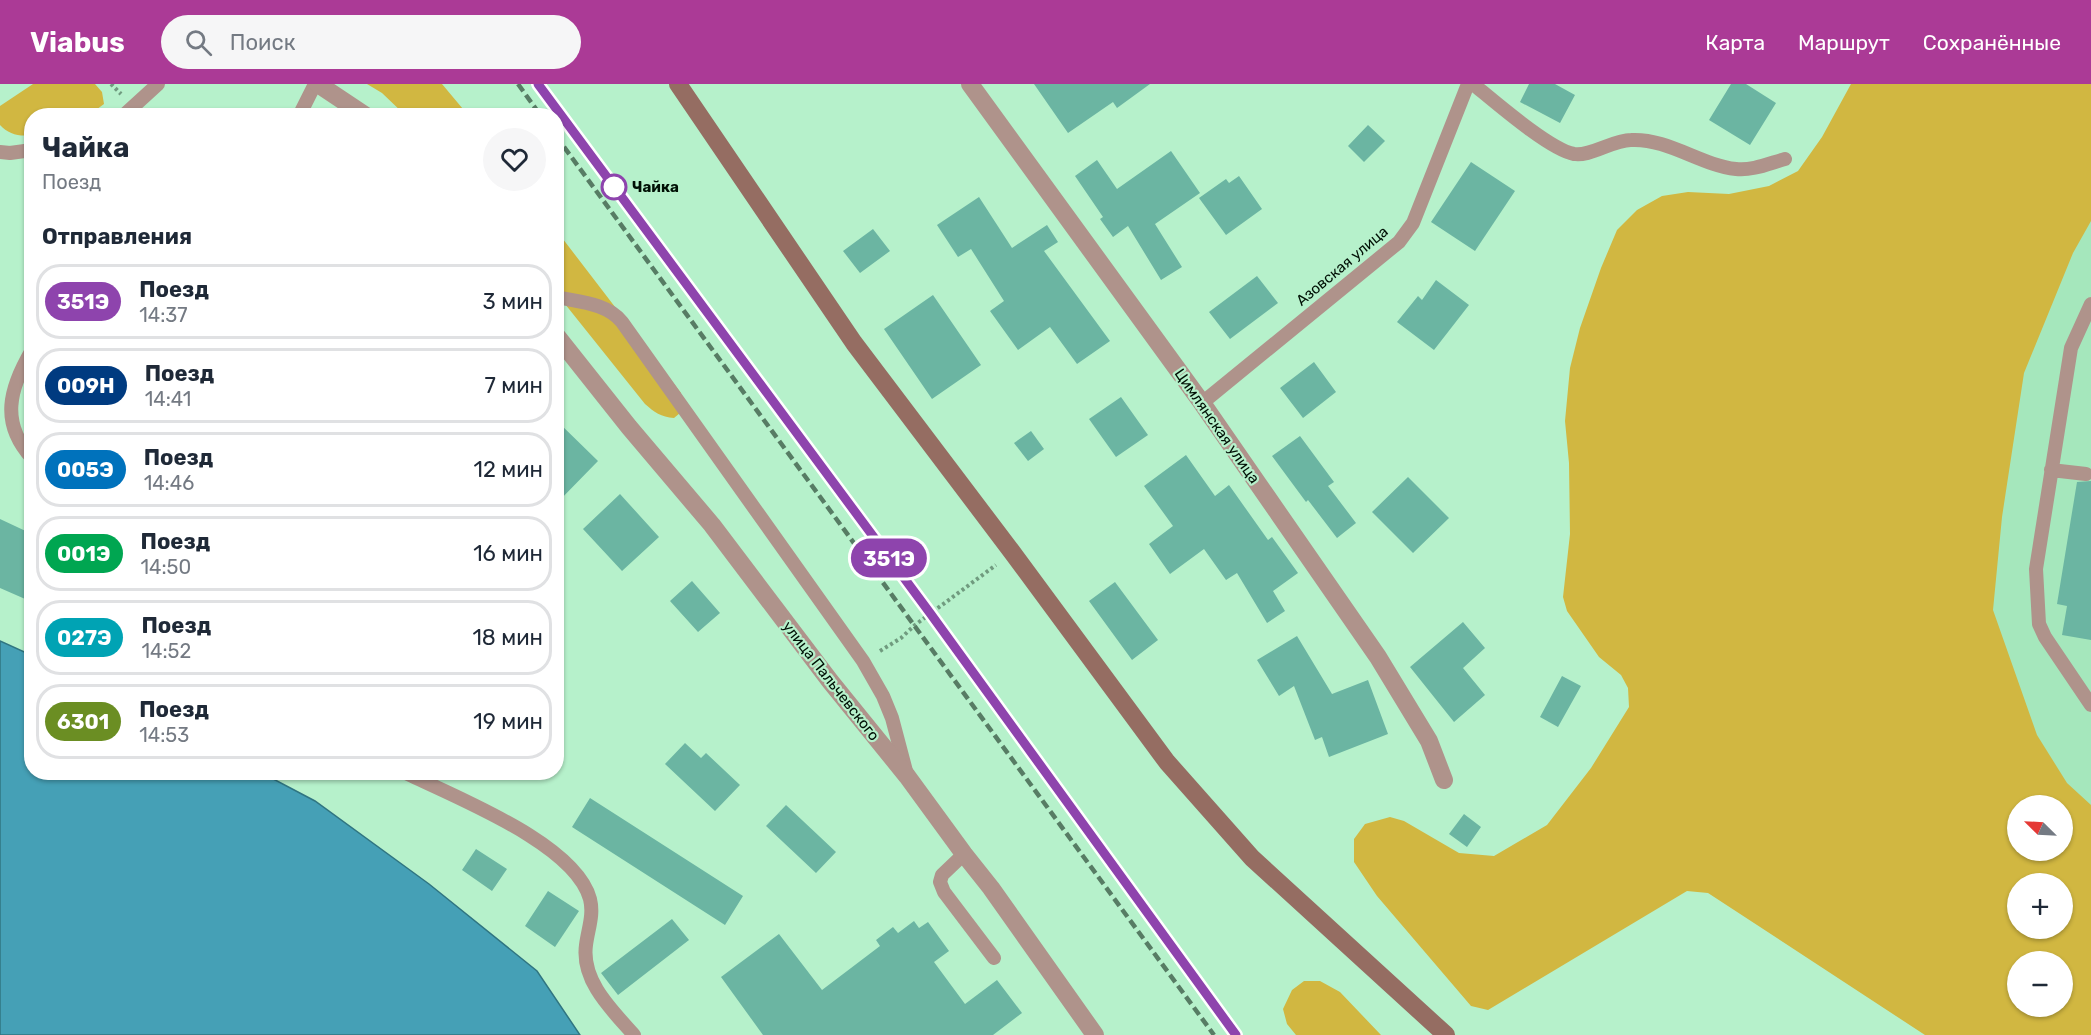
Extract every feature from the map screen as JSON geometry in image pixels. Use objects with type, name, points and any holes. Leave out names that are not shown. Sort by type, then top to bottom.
[{"type":"main road","points":[[678,84],[854,343],[1020,561],[1167,762],[1252,858],[1446,1035]]},
{"type":"street","points":[[316,84],[354,108]]},
{"type":"street","name":"Цимлянская улица","points":[[970,84],[1202,404],[1378,657],[1429,741],[1444,780]]},
{"type":"street","name":"улица Пальчевского","points":[[564,345],[629,427],[712,525],[837,690],[907,776],[992,888],[1095,1035]]},
{"type":"lane","points":[[132,108],[158,84]]},
{"type":"lane","points":[[303,108],[316,84]]},
{"type":"lane","name":"Азовская улица","points":[[1202,404],[1399,242],[1413,223],[1468,84]]},
{"type":"lane","points":[[1473,84],[1550,143],[1575,155],[1631,140],[1659,144],[1711,163],[1737,169],[1761,166],[1785,159]]},
{"type":"lane","points":[[0,152],[24,151]]},
{"type":"lane","points":[[564,299],[604,308],[617,316],[863,662],[883,696],[892,718],[907,776]]},
{"type":"lane","points":[[2091,304],[2071,348],[2036,569],[2040,624],[2045,637],[2091,705]]},
{"type":"lane","points":[[24,365],[10,409],[10,424],[24,448]]},
{"type":"lane","points":[[2051,470],[2086,474]]},
{"type":"lane","points":[[420,780],[526,832],[563,860],[582,882],[592,908],[586,946],[587,966],[593,983],[634,1035]]},
{"type":"lane","points":[[964,854],[942,875],[940,882],[944,892],[994,958]]},
{"type":"path","points":[[863,662],[901,638],[915,625],[981,577]]},
{"type":"shaded area","points":[[33,84],[95,84],[102,92],[104,104],[99,108],[24,108],[23,136],[10,133],[0,125],[0,106]]},
{"type":"shaded area","points":[[367,84],[442,84],[462,108],[398,108],[382,93]]},
{"type":"shaded area","points":[[1851,84],[2091,84],[2091,221],[2073,253],[2024,373],[2002,517],[1993,610],[2037,735],[2067,783],[2091,805],[2091,1035],[1925,1035],[1708,893],[1687,891],[1488,1010],[1471,1006],[1377,896],[1354,862],[1354,839],[1365,824],[1390,817],[1404,821],[1459,853],[1494,856],[1547,825],[1591,768],[1629,707],[1628,688],[1621,675],[1599,657],[1567,611],[1563,597],[1570,534],[1569,463],[1565,421],[1570,368],[1580,328],[1617,230],[1637,210],[1662,196],[1688,192],[1729,194],[1769,186],[1798,171],[1822,137]]},
{"type":"shaded area","points":[[2091,84],[2091,1035],[2018,1035],[2012,1017],[2073,1017],[2073,951],[2007,951],[2007,1004],[1910,728]]},
{"type":"shaded area","points":[[564,240],[681,393],[680,413],[674,418],[658,414],[645,404],[564,303]]},
{"type":"shaded area","points":[[1304,981],[1320,981],[1340,992],[1381,1035],[1296,1035],[1287,1024],[1283,1009],[1292,990]]},
{"type":"water","points":[[0,641],[24,652],[24,780],[275,780],[315,801],[429,884],[537,971],[580,1035],[0,1035]]},
{"type":"building","points":[[1034,84],[1150,84],[1117,108],[1113,102],[1068,133]]},
{"type":"building","points":[[1529,84],[1555,84],[1575,95],[1560,123],[1520,102]]},
{"type":"building","points":[[1731,84],[1746,84],[1776,103],[1750,145],[1709,120]]},
{"type":"building","points":[[1368,125],[1385,141],[1364,162],[1348,146]]},
{"type":"building","points":[[1171,151],[1200,193],[1155,224],[1182,267],[1161,280],[1128,226],[1113,237],[1100,219],[1103,217],[1075,176],[1097,160],[1117,189]]},
{"type":"building","points":[[1471,162],[1515,191],[1475,251],[1431,222]]},
{"type":"building","points":[[1239,176],[1262,209],[1226,235],[1199,198],[1226,179],[1229,183]]},
{"type":"building","points":[[979,197],[1012,248],[1047,225],[1058,242],[1044,251],[1110,341],[1077,364],[1050,327],[1018,350],[990,311],[1004,301],[971,249],[958,257],[937,225]]},
{"type":"building","points":[[873,229],[890,251],[860,273],[843,251]]},
{"type":"building","points":[[1257,276],[1278,303],[1230,339],[1209,312]]},
{"type":"building","points":[[1436,280],[1469,305],[1434,350],[1397,322],[1418,296],[1422,300]]},
{"type":"building","points":[[933,295],[981,365],[932,399],[884,329]]},
{"type":"building","points":[[1314,362],[1336,392],[1303,418],[1280,388]]},
{"type":"building","points":[[1121,397],[1148,435],[1116,457],[1089,419]]},
{"type":"building","points":[[564,428],[598,461],[564,496]]},
{"type":"building","points":[[1031,431],[1044,449],[1028,461],[1014,443]]},
{"type":"building","points":[[1300,436],[1334,482],[1328,486],[1356,523],[1337,538],[1308,500],[1306,502],[1272,456]]},
{"type":"building","points":[[1186,455],[1215,496],[1229,485],[1268,540],[1272,537],[1298,573],[1273,591],[1285,611],[1267,623],[1237,573],[1226,580],[1204,549],[1170,574],[1149,544],[1173,526],[1144,486]]},
{"type":"building","points":[[1408,477],[1449,518],[1413,553],[1372,512]]},
{"type":"building","points":[[2091,481],[2091,640],[2062,635],[2067,606],[2057,604],[2077,482]]},
{"type":"building","points":[[620,494],[659,537],[622,571],[583,529]]},
{"type":"building","points":[[0,519],[24,530],[24,598],[0,588]]},
{"type":"building","points":[[692,581],[720,613],[698,632],[670,601]]},
{"type":"building","points":[[1115,582],[1158,640],[1132,660],[1089,601]]},
{"type":"building","points":[[1463,622],[1485,648],[1463,668],[1485,695],[1454,722],[1410,667]]},
{"type":"building","points":[[1297,636],[1332,694],[1368,680],[1388,734],[1329,757],[1322,737],[1315,740],[1294,686],[1279,696],[1257,660]]},
{"type":"building","points":[[1562,676],[1581,686],[1558,727],[1540,717]]},
{"type":"building","points":[[685,743],[701,758],[706,753],[740,785],[715,811],[665,764]]},
{"type":"building","points":[[590,798],[743,896],[725,925],[572,827]]},
{"type":"building","points":[[786,805],[836,852],[816,873],[766,826]]},
{"type":"building","points":[[1464,814],[1481,827],[1467,847],[1449,834]]},
{"type":"building","points":[[476,849],[507,869],[492,891],[462,870]]},
{"type":"building","points":[[548,891],[579,911],[555,947],[525,926]]},
{"type":"building","points":[[672,919],[689,940],[618,995],[601,973]]},
{"type":"building","points":[[914,921],[919,928],[928,922],[949,951],[934,962],[965,1004],[997,980],[1022,1013],[993,1035],[763,1035],[721,977],[779,934],[822,990],[880,946],[876,940],[893,927],[898,933]]},
{"type":"railway","points":[[518,84],[535,108]]},
{"type":"railway","points":[[538,84],[556,108]]},
{"type":"railway","points":[[564,119],[930,613],[1236,1035]]},
{"type":"railway","points":[[564,147],[1214,1035]]},
{"type":"train","name":"351Э","points":[[538,84],[556,108]]},
{"type":"train","name":"351Э","points":[[564,119],[930,613],[1236,1035]]},
{"type":"place","name":"Чайка","points":[[614,187]]}]
